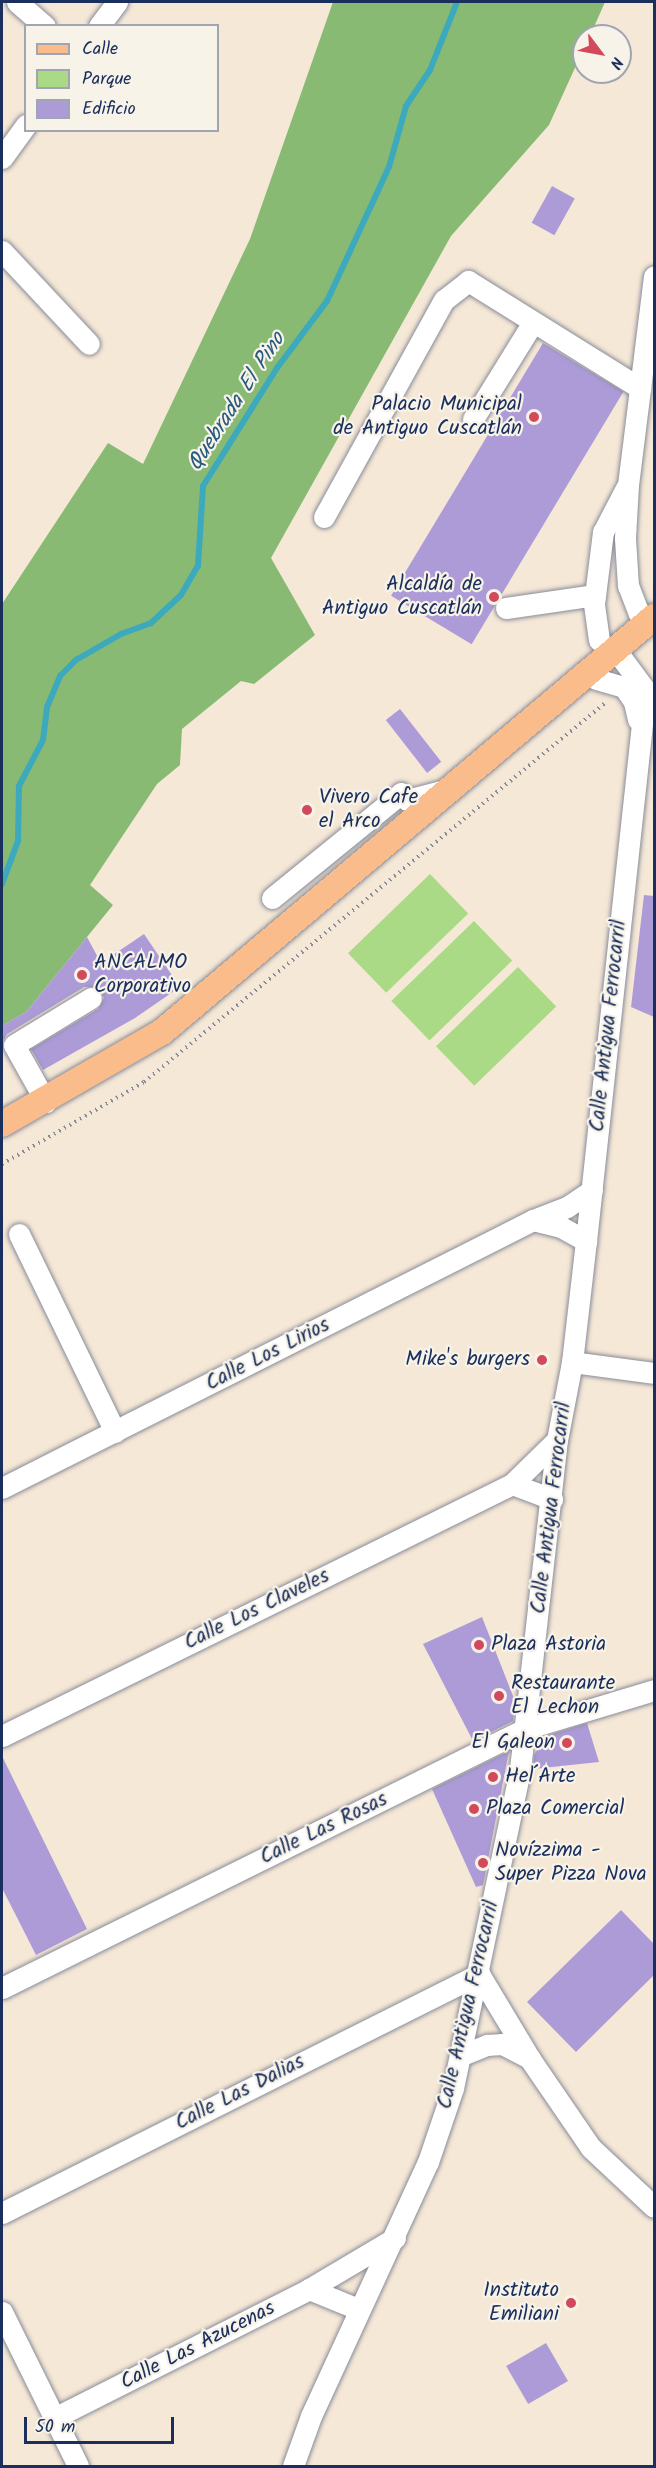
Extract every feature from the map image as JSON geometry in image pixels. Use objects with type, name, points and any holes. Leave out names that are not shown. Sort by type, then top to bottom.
[{"type":"main road","points":[[2,1124],[46,1102],[162,1032],[534,722],[613,649],[649,611]]},
{"type":"main road","points":[[570,690],[576,676],[649,611]]},
{"type":"main road","points":[[534,722],[549,691],[613,649],[654,637]]},
{"type":"main road","points":[[570,690],[596,679],[613,649]]},
{"type":"street","points":[[17,2],[43,24]]},
{"type":"street","points":[[100,24],[117,2]]},
{"type":"street","points":[[2,158],[24,128]]},
{"type":"street","points":[[2,251],[89,344]]},
{"type":"street","points":[[649,611],[628,586],[625,538],[628,484],[654,277]]},
{"type":"street","points":[[324,517],[444,300],[468,280],[476,283],[532,324],[640,388]]},
{"type":"street","points":[[473,419],[532,324]]},
{"type":"street","points":[[613,649],[595,595],[601,544],[613,507],[628,484]]},
{"type":"street","points":[[601,544],[625,538]]},
{"type":"street","points":[[506,608],[595,595]]},
{"type":"street","name":"Calle Antigua Ferrocarril","points":[[293,2466],[311,2416],[358,2309],[396,2238],[428,2162],[462,2055],[480,1974],[525,1730],[557,1440],[572,1362],[592,1190],[640,729],[643,687],[613,649]]},
{"type":"street","points":[[596,679],[624,687]]},
{"type":"street","name":"Calle Antigua Ferrocarril","points":[[624,687],[634,702],[640,729]]},
{"type":"street","points":[[272,898],[401,793],[407,800],[456,787]]},
{"type":"street","points":[[46,1102],[14,1045],[91,998]]},
{"type":"street","name":"Calle Los Lirios","points":[[2,1488],[533,1220],[567,1207],[592,1190]]},
{"type":"street","points":[[533,1220],[561,1227],[586,1241]]},
{"type":"street","points":[[19,1234],[115,1432]]},
{"type":"street","points":[[572,1362],[654,1373]]},
{"type":"street","name":"Calle Los Claveles","points":[[2,1736],[512,1484],[557,1440]]},
{"type":"street","points":[[512,1484],[552,1499]]},
{"type":"street","name":"Calle Las Rosas","points":[[2,1988],[525,1730],[654,1690]]},
{"type":"street","points":[[480,1974],[530,2059],[591,2148],[654,2207]]},
{"type":"street","name":"Calle Las Dalias","points":[[2,2213],[480,1974]]},
{"type":"street","points":[[462,2055],[487,2044],[502,2044],[530,2059]]},
{"type":"street","name":"Calle Las Azucenas","points":[[54,2418],[309,2289],[396,2238]]},
{"type":"street","points":[[309,2289],[358,2309]]},
{"type":"street","points":[[2,2312],[78,2466]]},
{"type":"path","points":[[2,1164],[144,1082],[624,687]]},
{"type":"green space","points":[[333,2],[605,2],[595,24],[572,24],[572,74],[549,125],[451,236],[271,558],[315,635],[254,684],[241,681],[182,729],[180,765],[157,784],[90,885],[113,905],[26,1012],[2,1026],[2,604],[108,443],[143,464],[250,239]]},
{"type":"green space","points":[[430,874],[468,914],[386,993],[348,953]]},
{"type":"green space","points":[[474,921],[512,961],[429,1040],[391,1001]]},
{"type":"green space","points":[[518,967],[556,1007],[474,1086],[436,1046]]},
{"type":"building","points":[[552,186],[575,199],[554,235],[532,223]]},
{"type":"building","points":[[543,343],[624,391],[472,644],[391,596]]},
{"type":"building","points":[[400,709],[441,762],[427,773],[386,720]]},
{"type":"building","points":[[644,895],[654,896],[654,1017],[631,1007]]},
{"type":"building","name":"ANCALMO Corporativo","points":[[144,934],[180,987],[135,1018],[43,1070],[31,1049],[98,1009],[104,998],[98,987],[84,987],[7,1034],[2,1043],[2,1026],[26,1012],[87,937],[101,963]]},
{"type":"building","points":[[482,1617],[515,1701],[513,1721],[473,1741],[423,1644]]},
{"type":"building","name":"El Galeon","points":[[587,1723],[599,1762],[533,1769],[534,1755],[546,1736]]},
{"type":"building","name":"Plaza Comercial","points":[[509,1751],[483,1885],[476,1887],[432,1789]]},
{"type":"building","points":[[2,1756],[87,1929],[36,1955],[2,1888]]},
{"type":"building","points":[[621,1910],[654,1944],[654,1975],[576,2052],[527,2002]]},
{"type":"building","points":[[546,2343],[568,2381],[528,2404],[506,2366]]},
{"type":"waterway","name":"Quebrada El Pino","points":[[2,884],[18,841],[19,786],[43,740],[47,707],[60,676],[76,660],[121,634],[151,623],[181,595],[198,566],[203,486],[277,368],[327,301],[389,167],[406,106],[430,70],[457,2]]},
{"type":"place","name":"Palacio Municipal de Antiguo Cuscatlán","points":[[534,417]]},
{"type":"place","name":"Alcaldía de Antiguo Cuscatlán","points":[[494,597]]},
{"type":"place","name":"Vivero Cafe el Arco","points":[[307,810]]},
{"type":"place","name":"ANCALMO Corporativo","points":[[82,975]]},
{"type":"place","name":"Mike's burgers","points":[[542,1360]]},
{"type":"place","name":"Plaza Astoria","points":[[479,1645]]},
{"type":"place","name":"Restaurante El Lechon","points":[[499,1696]]},
{"type":"place","name":"El Galeon","points":[[567,1743]]},
{"type":"place","name":"Hel´Arte","points":[[493,1777]]},
{"type":"place","name":"Plaza Comercial","points":[[474,1809]]},
{"type":"place","name":"Novízzima - Super Pizza Nova","points":[[483,1863]]},
{"type":"place","name":"Instituto Emiliani","points":[[571,2303]]}]
